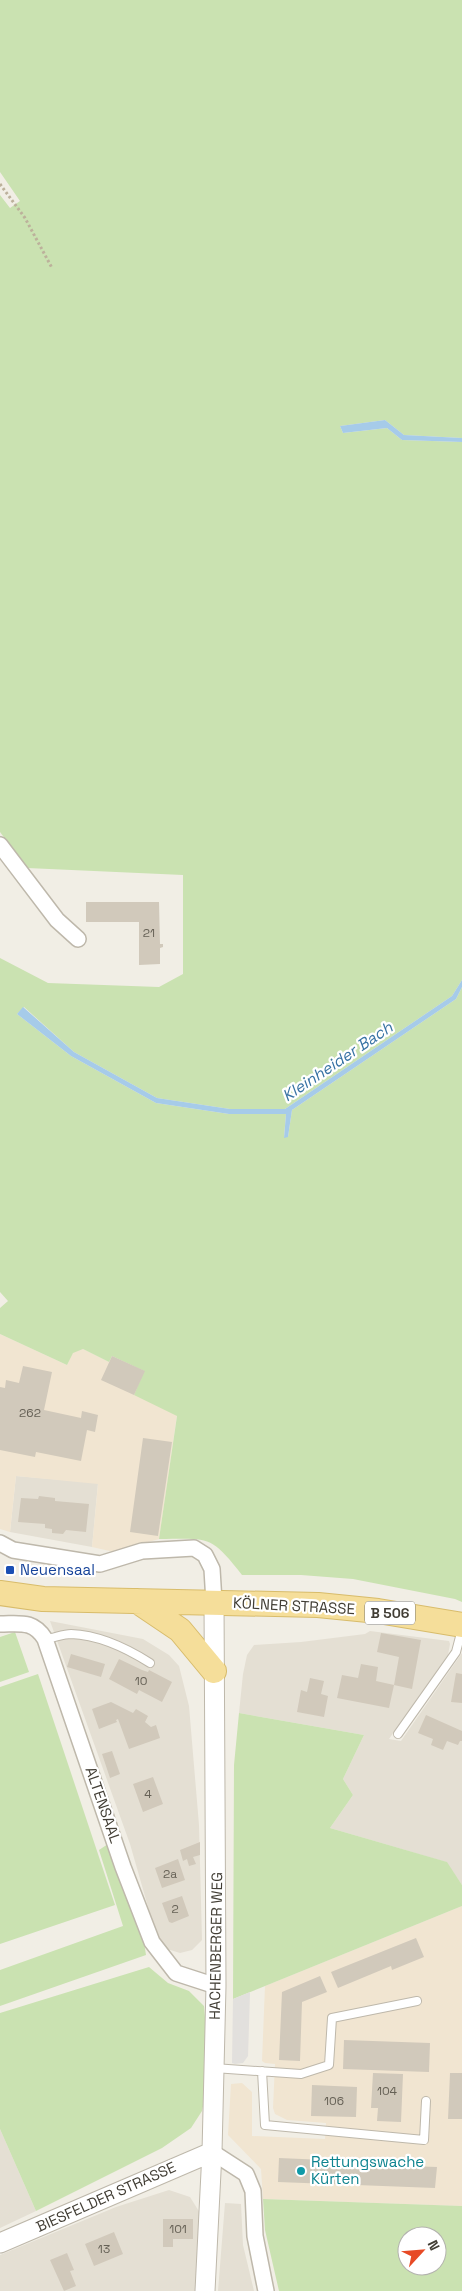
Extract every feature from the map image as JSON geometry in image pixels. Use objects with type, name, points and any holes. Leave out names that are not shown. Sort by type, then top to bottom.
[{"type":"main road","name":"KÖLNER STRASSE","points":[[0,1593],[43,1599],[318,1605],[378,1611],[462,1625]]},
{"type":"main road","points":[[137,1600],[180,1630],[214,1671]]},
{"type":"street","points":[[0,845],[57,920],[78,939]]},
{"type":"street","name":"KÖLNER STRASSE","points":[[0,1543],[13,1550],[100,1564],[142,1551],[194,1548],[205,1555],[212,1569],[214,1602]]},
{"type":"street","name":"HACHENBERGER WEG","points":[[205,2291],[212,2152],[216,1986],[214,1602]]},
{"type":"street","points":[[0,1624],[30,1624],[45,1639]]},
{"type":"street","name":"ALTENSAAL","points":[[45,1639],[123,1867],[152,1942],[176,1973],[216,1986]]},
{"type":"street","points":[[212,2152],[246,2174],[253,2190],[255,2236],[266,2291]]},
{"type":"street","name":"BIESFELDER STRASSE","points":[[0,2243],[212,2152]]},
{"type":"lane","points":[[398,1734],[456,1652],[462,1630]]},
{"type":"lane","points":[[45,1639],[72,1634],[98,1640],[131,1651],[150,1664]]},
{"type":"lane","points":[[214,2068],[301,2074],[329,2065],[332,2018],[417,2001]]},
{"type":"lane","points":[[262,2071],[265,2125],[424,2140],[426,2101]]},
{"type":"path","points":[[0,184],[25,218],[52,268]]},
{"type":"shaded area","points":[[0,1334],[67,1365],[73,1352],[83,1349],[109,1362],[112,1356],[145,1371],[177,1415],[159,1539],[114,1552],[92,1547],[98,1484],[16,1476],[10,1532],[0,1529]]},
{"type":"shaded area","points":[[16,1476],[98,1483],[92,1547],[10,1532]]},
{"type":"shaded area","points":[[50,1621],[143,1639],[169,1655],[179,1666],[189,1706],[199,1825],[202,1940],[192,1950],[180,1953],[167,1949],[157,1938],[130,1844]]},
{"type":"shaded area","points":[[370,1631],[449,1641],[450,1644],[448,1655],[389,1739],[401,1741],[462,1653],[462,1885],[446,1862],[330,1828],[353,1795],[343,1779],[364,1735],[239,1713],[247,1655],[254,1645],[301,1642],[365,1634]]},
{"type":"shaded area","points":[[462,1906],[462,2206],[263,2199],[261,2169],[228,2135],[231,2084],[242,2083],[252,2092],[252,2136],[325,2139],[326,2123],[287,2120],[275,2114],[273,2108],[275,2064],[262,2061],[265,1986]]},
{"type":"shaded area","points":[[250,1992],[248,2056],[243,2063],[235,2064],[232,2063],[233,1999]]},
{"type":"shaded area","points":[[0,2129],[36,2211],[0,2228]]},
{"type":"shaded area","points":[[169,2190],[190,2197],[200,2213],[196,2291],[0,2291],[0,2255],[116,2207]]},
{"type":"shaded area","points":[[225,2203],[241,2204],[243,2245],[254,2291],[218,2291]]},
{"type":"green space","points":[[0,0],[462,0],[462,438],[404,435],[385,420],[340,426],[343,433],[387,428],[402,440],[462,442],[462,980],[452,996],[285,1109],[230,1109],[157,1098],[74,1052],[24,1007],[17,1014],[71,1056],[156,1103],[229,1114],[286,1114],[284,1137],[288,1137],[292,1110],[456,999],[462,987],[462,1602],[353,1579],[301,1575],[242,1575],[223,1552],[207,1542],[189,1539],[159,1539],[177,1416],[134,1395],[144,1371],[112,1356],[109,1362],[83,1349],[73,1353],[67,1365],[0,1334],[0,1308],[8,1301],[0,1292],[0,958],[48,983],[159,987],[183,974],[183,875],[27,868],[0,832],[0,195],[10,208],[20,201],[0,172]]},
{"type":"green space","points":[[15,1632],[29,1672],[0,1682],[0,1637]]},
{"type":"green space","points":[[38,1674],[115,1905],[0,1944],[0,1687]]},
{"type":"green space","points":[[239,1713],[364,1735],[343,1779],[353,1795],[330,1828],[447,1862],[462,1885],[462,1906],[233,1999],[234,1765]]},
{"type":"green space","points":[[111,1842],[143,1936],[146,1955],[0,2006],[0,1970],[123,1926],[99,1850]]},
{"type":"green space","points":[[149,1967],[168,1983],[189,1991],[204,2006],[207,2040],[205,2097],[202,2111],[191,2128],[162,2148],[36,2211],[0,2129],[0,2013]]},
{"type":"green space","points":[[263,2199],[462,2206],[462,2291],[279,2291],[265,2230]]},
{"type":"water","points":[[385,420],[404,435],[462,438],[462,442],[402,440],[387,428],[343,433],[340,426]]},
{"type":"water","points":[[462,980],[462,987],[456,999],[292,1110],[288,1137],[284,1138],[286,1114],[229,1114],[156,1103],[71,1056],[17,1014],[23,1007],[74,1052],[157,1098],[230,1109],[285,1109],[452,996]]},
{"type":"building","points":[[86,902],[159,902],[160,944],[163,944],[163,947],[160,948],[160,964],[139,965],[139,922],[86,922]]},
{"type":"building","points":[[112,1356],[145,1371],[134,1395],[101,1380]]},
{"type":"building","points":[[23,1366],[52,1372],[44,1410],[81,1418],[82,1411],[98,1415],[95,1432],[87,1430],[81,1461],[36,1452],[35,1457],[0,1450],[0,1387],[5,1388],[6,1380],[19,1383]]},
{"type":"building","points":[[143,1438],[172,1442],[158,1536],[130,1532]]},
{"type":"building","points":[[39,1496],[55,1498],[55,1501],[89,1504],[86,1532],[66,1530],[63,1534],[52,1533],[52,1529],[45,1528],[45,1524],[18,1522],[21,1498],[38,1499]]},
{"type":"building","points":[[381,1633],[421,1640],[412,1689],[394,1685],[399,1657],[377,1652]]},
{"type":"building","points":[[71,1654],[105,1664],[101,1677],[67,1667]]},
{"type":"building","points":[[119,1659],[142,1670],[148,1672],[149,1670],[172,1682],[162,1702],[139,1690],[137,1694],[109,1679]]},
{"type":"building","points":[[361,1664],[378,1667],[376,1681],[394,1685],[389,1708],[337,1698],[342,1675],[358,1678]]},
{"type":"building","points":[[456,1673],[462,1674],[462,1703],[451,1702]]},
{"type":"building","points":[[310,1678],[324,1681],[321,1694],[328,1696],[324,1717],[297,1712],[301,1690],[307,1692]]},
{"type":"building","points":[[111,1702],[133,1713],[136,1709],[148,1716],[145,1722],[151,1727],[156,1725],[160,1738],[129,1749],[118,1719],[116,1720],[117,1722],[99,1729],[92,1709]]},
{"type":"building","points":[[426,1715],[462,1731],[462,1741],[458,1745],[447,1741],[443,1750],[431,1745],[433,1739],[418,1733]]},
{"type":"building","points":[[112,1751],[120,1774],[110,1778],[102,1754]]},
{"type":"building","points":[[153,1777],[163,1804],[143,1812],[133,1784]]},
{"type":"building","points":[[200,1842],[200,1855],[193,1857],[196,1864],[189,1866],[187,1859],[183,1861],[180,1850]]},
{"type":"building","points":[[178,1859],[185,1880],[162,1888],[155,1868]]},
{"type":"building","points":[[182,1896],[189,1916],[172,1923],[169,1922],[162,1903]]},
{"type":"building","points":[[416,1938],[424,1957],[392,1970],[391,1966],[338,1988],[331,1972]]},
{"type":"building","points":[[320,1976],[327,1992],[302,2002],[300,2061],[279,2060],[282,1992]]},
{"type":"building","points":[[344,2040],[430,2043],[429,2072],[343,2069]]},
{"type":"building","points":[[373,2073],[403,2074],[401,2122],[377,2121],[378,2108],[371,2108]]},
{"type":"building","points":[[450,2073],[462,2073],[462,2119],[448,2119]]},
{"type":"building","points":[[312,2085],[357,2087],[356,2117],[311,2116]]},
{"type":"building","points":[[279,2158],[325,2160],[325,2163],[437,2167],[435,2188],[278,2182]]},
{"type":"building","points":[[163,2219],[193,2219],[193,2239],[173,2239],[173,2247],[163,2247]]},
{"type":"building","points":[[114,2232],[123,2254],[94,2266],[85,2244]]},
{"type":"building","points":[[67,2253],[74,2270],[70,2271],[76,2286],[64,2291],[50,2260]]},
{"type":"place","name":"Neuensaal","points":[[10,1570]]},
{"type":"place","name":"Rettungswache Kürten","points":[[301,2171]]},
{"type":"water label","name":"Kleinheider Bach","points":[[337,1061]]}]
